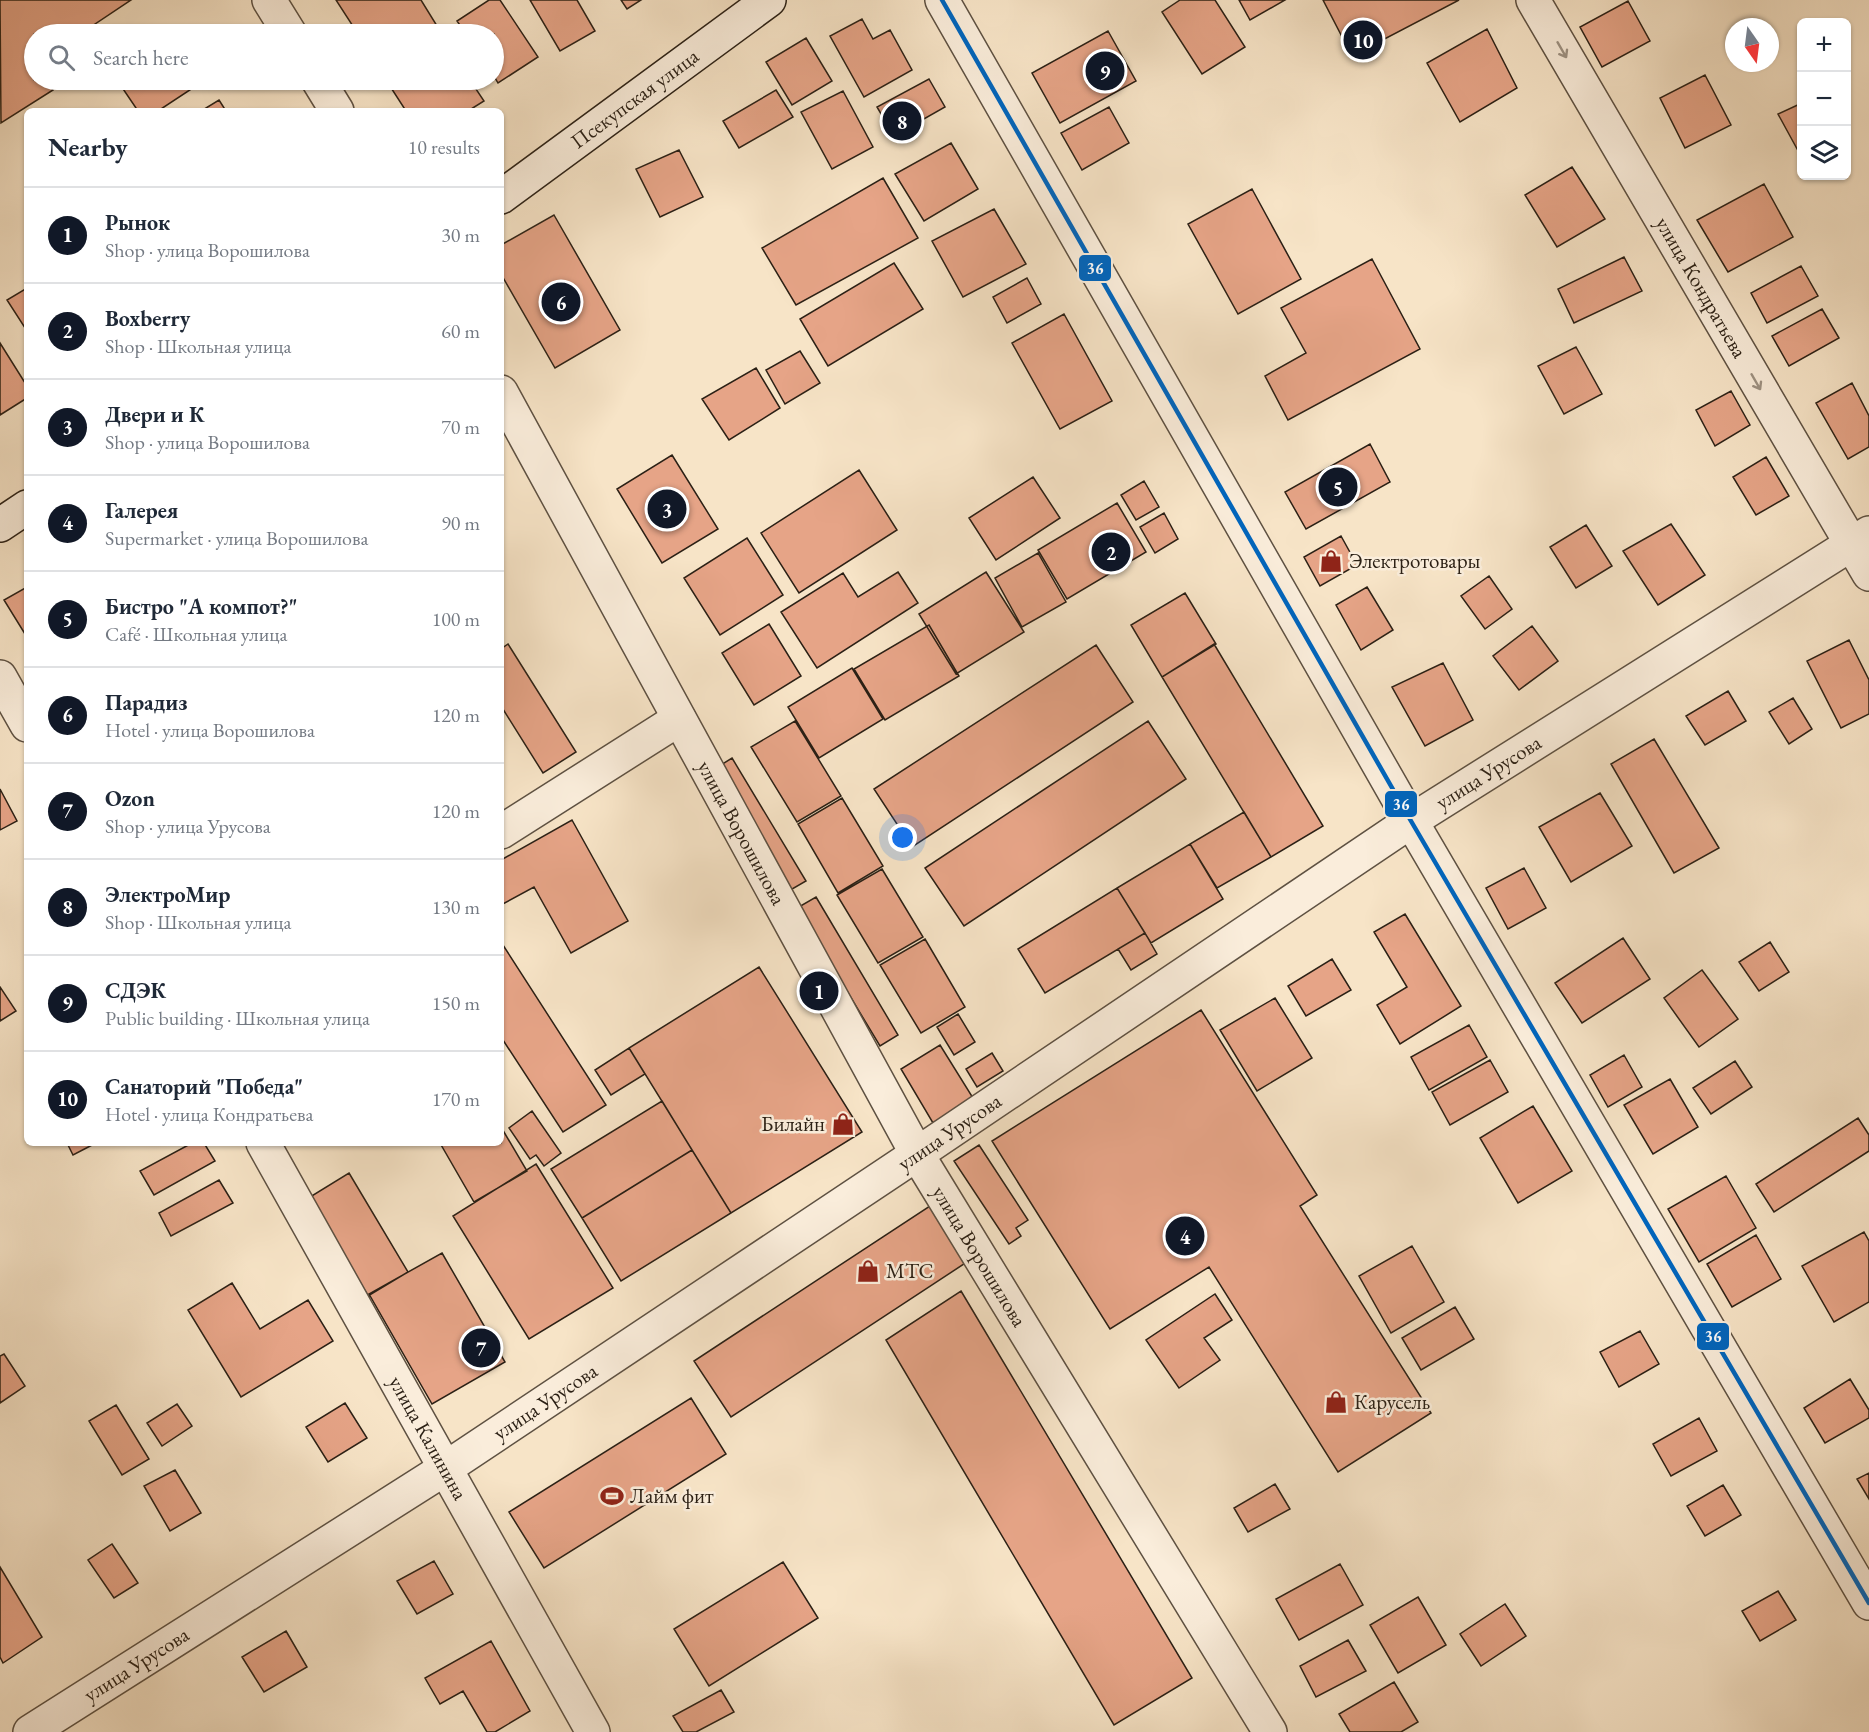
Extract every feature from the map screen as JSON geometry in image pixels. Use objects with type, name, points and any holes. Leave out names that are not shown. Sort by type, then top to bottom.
[{"type":"street","points":[[269,0],[284,24]]},
{"type":"street","name":"Псекупская улица","points":[[504,195],[769,0]]},
{"type":"street","points":[[942,0],[1411,821],[1869,1602]]},
{"type":"street","name":"улица Кондратьева","points":[[1533,0],[1860,539],[1869,574]]},
{"type":"street","points":[[324,90],[335,108]]},
{"type":"street","name":"улица Ворошилова","points":[[504,397],[917,1154],[1270,1732]]},
{"type":"street","points":[[0,525],[24,509]]},
{"type":"street","name":"улица Урусова","points":[[30,1732],[446,1468],[1411,821],[1860,539]]},
{"type":"street","points":[[0,677],[24,720]]},
{"type":"street","points":[[504,830],[680,719]]},
{"type":"street","name":"улица Калинина","points":[[265,1146],[593,1732]]},
{"type":"building","points":[[0,0],[131,0],[95,24],[24,24],[24,90],[53,90],[1,123]]},
{"type":"building","points":[[336,0],[421,0],[436,24],[352,24]]},
{"type":"building","points":[[489,0],[500,0],[538,57],[504,79],[504,24],[459,24],[457,21]]},
{"type":"building","points":[[530,0],[577,0],[595,31],[560,51]]},
{"type":"building","points":[[621,0],[641,0],[627,9]]},
{"type":"building","points":[[1180,0],[1215,0],[1245,47],[1202,74],[1162,12]]},
{"type":"building","points":[[1239,0],[1285,0],[1250,20]]},
{"type":"building","points":[[1323,0],[1459,0],[1352,56]]},
{"type":"building","points":[[1628,1],[1650,41],[1602,67],[1580,27]]},
{"type":"building","points":[[862,19],[873,39],[890,30],[912,70],[864,97],[830,36]]},
{"type":"building","points":[[1487,29],[1517,88],[1460,122],[1427,63]]},
{"type":"building","points":[[1108,31],[1136,81],[1060,123],[1032,73]]},
{"type":"building","points":[[806,38],[832,81],[792,105],[766,62]]},
{"type":"building","points":[[1705,75],[1731,125],[1685,148],[1660,98]]},
{"type":"building","points":[[929,79],[945,107],[894,136],[877,107]]},
{"type":"building","points":[[124,90],[190,90],[163,108],[136,108]]},
{"type":"building","points":[[392,90],[477,90],[484,101],[473,108],[404,108]]},
{"type":"building","points":[[776,90],[793,117],[739,148],[723,121]]},
{"type":"building","points":[[843,91],[873,147],[832,169],[801,112]]},
{"type":"building","points":[[219,100],[224,108],[206,108]]},
{"type":"building","points":[[1797,105],[1797,149],[1778,114]]},
{"type":"building","points":[[1109,107],[1129,143],[1082,170],[1061,133]]},
{"type":"building","points":[[951,143],[978,189],[924,221],[895,174]]},
{"type":"building","points":[[679,150],[703,197],[660,217],[636,169]]},
{"type":"building","points":[[1572,167],[1605,219],[1557,247],[1525,195]]},
{"type":"building","points":[[883,178],[918,238],[796,305],[762,248]]},
{"type":"building","points":[[1764,184],[1793,237],[1728,272],[1697,220]]},
{"type":"building","points":[[1252,189],[1301,279],[1238,314],[1188,224]]},
{"type":"building","points":[[994,209],[1026,264],[963,297],[932,241]]},
{"type":"building","points":[[554,215],[620,330],[555,368],[504,279],[504,243]]},
{"type":"building","points":[[1624,257],[1642,291],[1574,323],[1558,289]]},
{"type":"building","points":[[1372,259],[1420,349],[1288,420],[1265,376],[1306,353],[1281,308]]},
{"type":"building","points":[[894,263],[923,309],[828,366],[800,319]]},
{"type":"building","points":[[1801,266],[1818,296],[1767,323],[1751,293]]},
{"type":"building","points":[[1027,278],[1041,304],[1007,323],[993,297]]},
{"type":"building","points":[[24,290],[24,326],[7,300]]},
{"type":"building","points":[[1822,309],[1839,338],[1789,366],[1772,336]]},
{"type":"building","points":[[1064,314],[1112,401],[1060,429],[1012,343]]},
{"type":"building","points":[[0,343],[24,381],[24,400],[0,415]]},
{"type":"building","points":[[1576,347],[1602,394],[1564,414],[1538,366]]},
{"type":"building","points":[[800,351],[820,383],[785,404],[766,370]]},
{"type":"building","points":[[756,368],[780,408],[729,440],[702,399]]},
{"type":"building","points":[[1852,383],[1869,416],[1869,447],[1848,459],[1816,403]]},
{"type":"building","points":[[1731,391],[1750,425],[1715,446],[1696,410]]},
{"type":"building","points":[[1370,444],[1390,482],[1306,529],[1285,492]]},
{"type":"building","points":[[672,455],[718,529],[662,563],[617,489]]},
{"type":"building","points":[[1766,457],[1789,496],[1756,515],[1733,477]]},
{"type":"building","points":[[859,470],[897,530],[799,593],[761,533]]},
{"type":"building","points":[[1033,477],[1060,518],[996,560],[969,518]]},
{"type":"building","points":[[1144,481],[1159,507],[1136,520],[1121,495]]},
{"type":"building","points":[[1117,503],[1146,552],[1067,599],[1038,550]]},
{"type":"building","points":[[1164,513],[1178,539],[1155,553],[1140,527]]},
{"type":"building","points":[[1671,524],[1705,575],[1658,605],[1623,551]]},
{"type":"building","points":[[1586,525],[1612,566],[1576,588],[1550,547]]},
{"type":"building","name":"Электротовары","points":[[1341,536],[1357,565],[1320,586],[1304,557]]},
{"type":"building","points":[[747,538],[783,595],[720,635],[684,578]]},
{"type":"building","points":[[1038,553],[1066,602],[1022,627],[995,578]]},
{"type":"building","points":[[898,572],[918,603],[817,668],[781,612],[843,573],[858,597]]},
{"type":"building","points":[[986,572],[1024,632],[956,674],[919,614]]},
{"type":"building","points":[[1489,576],[1512,609],[1485,629],[1461,596]]},
{"type":"building","points":[[1367,587],[1393,630],[1361,650],[1336,605]]},
{"type":"building","points":[[24,589],[24,632],[4,600]]},
{"type":"building","points":[[1185,593],[1216,644],[1162,677],[1131,625]]},
{"type":"building","points":[[769,624],[801,676],[754,705],[722,653]]},
{"type":"building","points":[[929,625],[959,676],[885,720],[854,669]]},
{"type":"building","points":[[1532,626],[1558,661],[1519,690],[1493,656]]},
{"type":"building","points":[[1849,640],[1869,680],[1869,714],[1841,728],[1807,661]]},
{"type":"building","points":[[508,644],[576,752],[543,773],[504,711],[504,647]]},
{"type":"building","points":[[1214,644],[1323,826],[1271,857],[1162,677]]},
{"type":"building","points":[[1096,645],[1133,702],[912,847],[874,789]]},
{"type":"building","points":[[1443,663],[1473,720],[1425,746],[1392,687]]},
{"type":"building","points":[[852,668],[883,719],[819,758],[788,707]]},
{"type":"building","points":[[1728,691],[1746,721],[1705,745],[1686,716]]},
{"type":"building","points":[[1793,698],[1812,729],[1789,744],[1769,712]]},
{"type":"building","points":[[795,721],[841,796],[797,822],[751,747]]},
{"type":"building","points":[[1148,721],[1186,779],[964,926],[925,868]]},
{"type":"building","points":[[1654,739],[1719,848],[1674,873],[1611,764]]},
{"type":"building","points":[[732,758],[806,881],[787,892],[713,770]]},
{"type":"building","points":[[0,789],[17,821],[0,830]]},
{"type":"building","points":[[1600,793],[1632,846],[1571,882],[1539,827]]},
{"type":"building","points":[[842,798],[883,866],[838,893],[798,824]]},
{"type":"building","points":[[1244,812],[1271,857],[1217,888],[1190,844]]},
{"type":"building","points":[[572,820],[628,921],[571,953],[534,887],[504,903],[504,858]]},
{"type":"building","points":[[1190,844],[1223,899],[1151,943],[1117,888]]},
{"type":"building","points":[[1524,868],[1546,908],[1508,929],[1486,888]]},
{"type":"building","points":[[882,869],[923,937],[878,963],[837,895]]},
{"type":"building","points":[[1117,888],[1145,933],[1045,993],[1018,949]]},
{"type":"building","points":[[816,897],[898,1035],[880,1046],[797,908]]},
{"type":"building","points":[[1405,914],[1461,1006],[1400,1044],[1377,1005],[1407,987],[1374,932]]},
{"type":"building","points":[[1145,933],[1157,954],[1131,970],[1118,949]]},
{"type":"building","points":[[1623,938],[1650,979],[1582,1023],[1555,983]]},
{"type":"building","points":[[925,939],[965,1007],[921,1033],[880,965]]},
{"type":"building","points":[[1770,942],[1789,972],[1759,991],[1739,962]]},
{"type":"building","points":[[504,947],[606,1105],[563,1132],[504,1042]]},
{"type":"building","points":[[1332,959],[1351,990],[1306,1016],[1288,986]]},
{"type":"building","points":[[759,967],[862,1132],[731,1213],[629,1048]]},
{"type":"building","points":[[1702,970],[1738,1019],[1699,1047],[1664,998]]},
{"type":"building","points":[[0,987],[16,1011],[0,1021]]},
{"type":"building","points":[[1275,998],[1312,1058],[1257,1091],[1220,1030]]},
{"type":"building","points":[[1201,1010],[1317,1195],[1300,1206],[1431,1413],[1338,1472],[1209,1267],[1110,1329],[992,1141]]},
{"type":"building","points":[[958,1014],[975,1042],[954,1055],[937,1027]]},
{"type":"building","points":[[1469,1025],[1487,1057],[1429,1090],[1411,1057]]},
{"type":"building","points":[[940,1045],[973,1098],[933,1123],[901,1069]]},
{"type":"building","points":[[629,1048],[645,1074],[611,1095],[595,1070]]},
{"type":"building","points":[[992,1053],[1003,1071],[977,1087],[966,1069]]},
{"type":"building","points":[[1624,1055],[1642,1087],[1608,1107],[1590,1075]]},
{"type":"building","points":[[1490,1060],[1508,1092],[1450,1125],[1432,1092]]},
{"type":"building","points":[[1735,1061],[1752,1087],[1711,1114],[1693,1088]]},
{"type":"building","points":[[1670,1079],[1698,1127],[1653,1154],[1624,1105]]},
{"type":"building","points":[[662,1101],[692,1150],[582,1218],[551,1169]]},
{"type":"building","points":[[1533,1106],[1572,1171],[1518,1203],[1480,1138]]},
{"type":"building","points":[[532,1111],[561,1153],[544,1166],[536,1155],[530,1159],[509,1128]]},
{"type":"building","points":[[1858,1118],[1869,1135],[1869,1151],[1774,1212],[1756,1184]]},
{"type":"building","points":[[504,1132],[527,1171],[474,1202],[442,1146],[504,1146]]},
{"type":"building","points":[[979,1145],[1028,1220],[1016,1228],[1021,1236],[1009,1244],[954,1161]]},
{"type":"building","points":[[68,1146],[90,1146],[73,1155]]},
{"type":"building","points":[[186,1146],[206,1146],[215,1161],[154,1195],[140,1171]]},
{"type":"building","points":[[692,1150],[731,1213],[621,1281],[582,1218]]},
{"type":"building","points":[[536,1164],[613,1288],[529,1339],[453,1216]]},
{"type":"building","points":[[349,1173],[408,1272],[368,1296],[310,1197]]},
{"type":"building","points":[[1726,1176],[1756,1228],[1699,1262],[1668,1209]]},
{"type":"building","points":[[219,1180],[233,1203],[171,1236],[159,1213]]},
{"type":"building","points":[[936,1202],[973,1258],[731,1417],[694,1361]]},
{"type":"building","points":[[1864,1232],[1869,1241],[1869,1302],[1834,1322],[1802,1266]]},
{"type":"building","points":[[1756,1235],[1781,1279],[1732,1307],[1707,1264]]},
{"type":"building","points":[[1412,1246],[1444,1302],[1391,1333],[1359,1276]]},
{"type":"building","points":[[442,1253],[505,1362],[432,1404],[369,1294]]},
{"type":"building","points":[[232,1283],[260,1329],[308,1300],[333,1341],[241,1397],[188,1310]]},
{"type":"building","points":[[961,1291],[1192,1678],[1114,1725],[886,1340]]},
{"type":"building","points":[[1215,1294],[1232,1320],[1204,1338],[1220,1360],[1179,1388],[1146,1340]]},
{"type":"building","points":[[1455,1307],[1474,1339],[1421,1370],[1402,1338]]},
{"type":"building","points":[[1640,1331],[1659,1364],[1619,1387],[1600,1352]]},
{"type":"building","points":[[4,1354],[25,1386],[0,1403],[0,1356]]},
{"type":"building","points":[[1850,1379],[1869,1410],[1869,1418],[1825,1443],[1804,1408]]},
{"type":"building","points":[[691,1398],[726,1454],[544,1568],[509,1512]]},
{"type":"building","points":[[345,1403],[367,1438],[328,1462],[306,1427]]},
{"type":"building","points":[[177,1404],[192,1426],[162,1446],[147,1423]]},
{"type":"building","points":[[116,1405],[149,1459],[122,1475],[89,1421]]},
{"type":"building","points":[[1699,1418],[1717,1451],[1671,1476],[1653,1444]]},
{"type":"building","points":[[175,1470],[201,1513],[170,1531],[144,1486]]},
{"type":"building","points":[[1869,1473],[1869,1499],[1857,1479]]},
{"type":"building","points":[[1275,1484],[1290,1509],[1248,1532],[1234,1508]]},
{"type":"building","points":[[1723,1485],[1741,1515],[1705,1536],[1687,1506]]},
{"type":"building","points":[[112,1544],[138,1583],[114,1598],[88,1560]]},
{"type":"building","points":[[434,1561],[453,1594],[417,1614],[397,1581]]},
{"type":"building","points":[[783,1562],[818,1618],[709,1686],[674,1629]]},
{"type":"building","points":[[1340,1564],[1363,1605],[1299,1640],[1276,1599]]},
{"type":"building","points":[[0,1567],[42,1637],[3,1663],[0,1657]]},
{"type":"building","points":[[1778,1591],[1796,1620],[1760,1641],[1742,1611]]},
{"type":"building","points":[[1418,1597],[1446,1645],[1398,1673],[1370,1625]]},
{"type":"building","points":[[1505,1604],[1526,1636],[1481,1666],[1460,1634]]},
{"type":"building","points":[[286,1631],[307,1667],[264,1692],[242,1657]]},
{"type":"building","points":[[1348,1640],[1366,1671],[1316,1697],[1300,1666]]},
{"type":"building","points":[[491,1641],[530,1711],[495,1732],[487,1732],[463,1691],[440,1704],[425,1678]]},
{"type":"building","points":[[1394,1682],[1418,1722],[1401,1732],[1350,1732],[1339,1714]]},
{"type":"building","points":[[721,1690],[734,1712],[696,1732],[683,1732],[673,1716]]},
{"type":"transit line","name":"36","points":[[942,0],[1411,821],[1869,1603]]},
{"type":"place","name":"Санаторий \"Победа\"","points":[[1363,40]]},
{"type":"place","name":"СДЭК","points":[[1105,71]]},
{"type":"place","name":"ЭлектроМир","points":[[902,121]]},
{"type":"place","name":"Парадиз","points":[[561,302]]},
{"type":"place","name":"Бистро \"А компот?\"","points":[[1338,487]]},
{"type":"place","name":"Двери и К","points":[[667,509]]},
{"type":"place","name":"Boxberry","points":[[1111,552]]},
{"type":"place","name":"Электротовары","points":[[1331,561]]},
{"type":"place","name":"Рынок","points":[[819,991]]},
{"type":"place","name":"Билайн","points":[[843,1124]]},
{"type":"place","name":"Галерея","points":[[1185,1236]]},
{"type":"place","name":"МТС","points":[[868,1271]]},
{"type":"place","name":"Ozon","points":[[481,1348]]},
{"type":"place","name":"Карусель","points":[[1336,1402]]},
{"type":"place","name":"Лайм фит","points":[[612,1496]]}]
